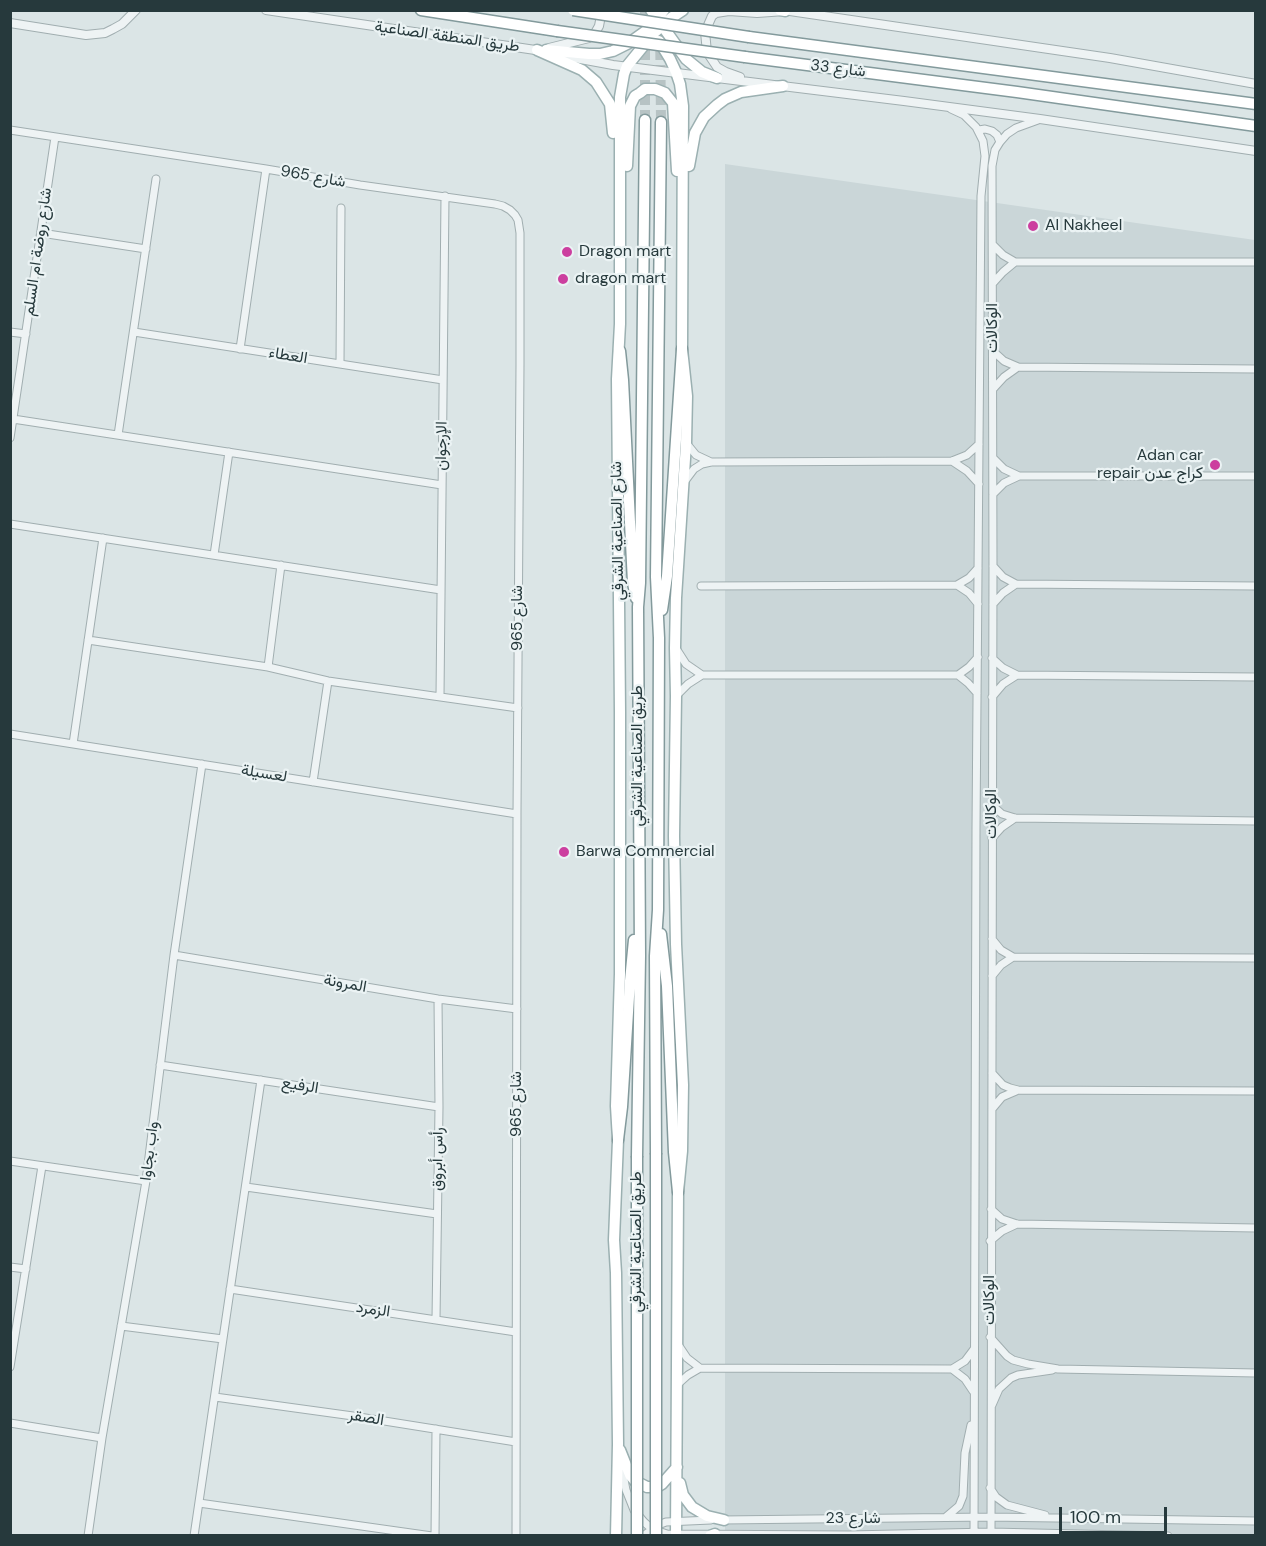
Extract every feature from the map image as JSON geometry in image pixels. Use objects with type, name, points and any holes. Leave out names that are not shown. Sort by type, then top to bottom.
[{"type":"main road","name":"شارع 33","points":[[421,10],[557,31],[1256,126]]},
{"type":"main road","name":"شارع 33","points":[[573,10],[749,37],[1256,104]]},
{"type":"main road","points":[[635,10],[657,21],[686,59],[702,72],[717,78]]},
{"type":"main road","points":[[537,50],[600,54],[621,48],[657,21],[683,10]]},
{"type":"main road","points":[[638,607],[633,583],[624,380],[620,351],[620,97],[627,66],[657,21]]},
{"type":"main road","points":[[657,21],[680,84],[683,106],[682,350],[667,576],[659,638]]},
{"type":"main road","points":[[537,50],[582,70],[596,82],[604,93],[611,113],[614,171],[620,215]]},
{"type":"main road","points":[[683,219],[693,142],[704,117],[717,105],[734,95],[783,86]]},
{"type":"main road","points":[[620,215],[626,172],[630,106],[635,96],[645,89],[655,89],[665,93],[673,103],[683,219]]},
{"type":"main road","name":"طريق الصناعية الشرقي","points":[[637,1536],[637,1156],[640,956],[638,607],[645,120]]},
{"type":"main road","name":"طريق الصناعية الشرقي","points":[[654,1532],[655,956],[658,910],[659,638],[656,577],[661,122]]},
{"type":"main road","points":[[678,1192],[682,1152],[683,1085],[674,836],[676,598],[687,396],[682,350]]},
{"type":"main road","name":"شارع الصناعية الشرقي","points":[[620,351],[617,391],[620,712]]},
{"type":"main road","name":"طريق الصناعية الشرقي","points":[[616,1536],[618,1444],[614,1240],[620,974],[620,712]]},
{"type":"main road","points":[[618,1140],[632,956],[639,910]]},
{"type":"main road","points":[[658,910],[667,986],[674,1152],[678,1192],[676,1535]]},
{"type":"main road","points":[[618,1444],[630,1475],[642,1486],[657,1487],[677,1467]]},
{"type":"main road","points":[[677,1467],[687,1502],[699,1512],[724,1520]]},
{"type":"street","points":[[10,23],[86,35],[105,33],[114,29],[136,10]]},
{"type":"street","name":"طريق المنطقة الصناعية","points":[[266,10],[537,50],[577,59],[627,66]]},
{"type":"street","points":[[537,50],[589,38],[599,26],[602,10]]},
{"type":"street","points":[[756,82],[726,72],[711,60],[707,52],[705,33],[712,16],[720,12],[783,11],[1099,57],[1256,84]]},
{"type":"street","name":"شارع 33","points":[[627,66],[1040,119],[1256,151]]},
{"type":"street","points":[[946,107],[964,115],[979,130],[992,131],[1000,142],[1006,134],[1016,128],[1040,119]]},
{"type":"street","name":"شارع 965","points":[[10,130],[360,185],[445,196],[503,206],[515,214],[519,226],[516,1536]]},
{"type":"street","name":"الوكالات","points":[[974,1534],[977,693],[981,196],[985,156],[979,130]]},
{"type":"street","name":"شارع روضة ام السلم","points":[[10,438],[55,137]]},
{"type":"street","name":"الوكالات","points":[[991,1534],[992,166],[995,150],[1000,142]]},
{"type":"street","points":[[240,348],[267,169]]},
{"type":"street","points":[[118,435],[156,179]]},
{"type":"street","name":"الإرجوان","points":[[440,697],[445,196]]},
{"type":"street","points":[[340,364],[341,208]]},
{"type":"street","points":[[41,233],[146,249]]},
{"type":"street","points":[[993,245],[1015,262],[1256,262]]},
{"type":"street","points":[[993,284],[1015,262]]},
{"type":"street","points":[[10,332],[26,334]]},
{"type":"street","name":"العطاء","points":[[134,332],[443,380]]},
{"type":"street","points":[[993,351],[1004,361],[1018,367],[1256,369]]},
{"type":"street","points":[[993,390],[1004,377],[1018,367]]},
{"type":"street","points":[[13,419],[442,485]]},
{"type":"street","points":[[686,443],[696,455],[711,462]]},
{"type":"street","points":[[684,483],[694,469],[711,462],[952,461],[967,454],[979,444]]},
{"type":"street","points":[[214,555],[229,452]]},
{"type":"street","points":[[993,458],[1004,469],[1019,476],[1256,476]]},
{"type":"street","points":[[952,461],[967,471],[979,484]]},
{"type":"street","points":[[993,494],[1004,483],[1019,476]]},
{"type":"street","points":[[10,524],[441,590]]},
{"type":"street","points":[[73,744],[103,538]]},
{"type":"street","points":[[268,667],[281,566]]},
{"type":"street","points":[[993,566],[1003,577],[1016,584],[1256,586]]},
{"type":"street","points":[[701,586],[957,585],[969,578],[978,568]]},
{"type":"street","points":[[993,605],[1003,593],[1016,584]]},
{"type":"street","points":[[957,585],[978,603]]},
{"type":"street","points":[[88,640],[268,667],[328,681],[518,708]]},
{"type":"street","points":[[675,648],[687,664],[702,675]]},
{"type":"street","points":[[676,696],[702,675],[958,675],[978,657]]},
{"type":"street","points":[[992,658],[1003,668],[1017,675],[1256,677]]},
{"type":"street","points":[[958,675],[977,693]]},
{"type":"street","points":[[992,696],[1003,684],[1017,675]]},
{"type":"street","points":[[313,782],[328,681]]},
{"type":"street","name":"لعسيلة","points":[[10,734],[517,814]]},
{"type":"street","name":"واب بجاوا","points":[[88,1536],[102,1438],[146,1181],[174,955],[202,764]]},
{"type":"street","points":[[992,805],[1002,814],[1014,818],[1256,821]]},
{"type":"street","points":[[992,838],[1014,818]]},
{"type":"street","points":[[992,939],[1001,950],[1013,957],[1256,958]]},
{"type":"street","name":"المرونة","points":[[174,955],[438,999],[517,1009]]},
{"type":"street","points":[[992,976],[1001,965],[1013,957]]},
{"type":"street","name":"رأس أبروق","points":[[436,1319],[438,999]]},
{"type":"street","name":"الرفيع","points":[[160,1065],[439,1107]]},
{"type":"street","points":[[992,1073],[1003,1085],[1018,1090],[1256,1091]]},
{"type":"street","points":[[194,1536],[261,1080]]},
{"type":"street","points":[[991,1111],[1002,1097],[1018,1090]]},
{"type":"street","points":[[10,1161],[146,1181]]},
{"type":"street","points":[[10,1367],[42,1166]]},
{"type":"street","points":[[246,1187],[437,1214]]},
{"type":"street","points":[[991,1209],[1002,1219],[1017,1224],[1256,1228]]},
{"type":"street","points":[[990,1241],[1002,1231],[1017,1224]]},
{"type":"street","points":[[10,1267],[26,1269]]},
{"type":"street","name":"الزمرد","points":[[230,1289],[516,1332]]},
{"type":"street","points":[[121,1326],[223,1339]]},
{"type":"street","points":[[990,1337],[1013,1360],[1058,1369],[1256,1373]]},
{"type":"street","points":[[678,1344],[687,1358],[700,1368]]},
{"type":"street","points":[[678,1384],[700,1368],[952,1369],[965,1361],[975,1349]]},
{"type":"street","points":[[952,1369],[964,1379],[974,1393]]},
{"type":"street","points":[[990,1409],[999,1389],[1011,1378],[1058,1369]]},
{"type":"street","name":"الصقر","points":[[215,1397],[516,1442]]},
{"type":"street","name":"الوكالات","points":[[944,1518],[959,1506],[963,1496],[965,1453],[974,1411]]},
{"type":"street","points":[[10,1423],[102,1438]]},
{"type":"street","points":[[199,1503],[434,1536],[436,1429]]},
{"type":"street","points":[[618,1444],[629,1501],[654,1532]]},
{"type":"street","name":"شارع 23","points":[[990,1487],[996,1497],[1007,1505],[1056,1518]]},
{"type":"street","name":"شارع 23","points":[[643,1536],[654,1532],[666,1522],[676,1521],[990,1517],[1256,1521]]},
{"type":"street","name":"شارع 23","points":[[654,1532],[676,1535],[1168,1536]]},
{"type":"shaded area","points":[[725,164],[1255,240],[1255,1535],[725,1536]]},
{"type":"tunnel","points":[[645,10],[645,120]]},
{"type":"tunnel","points":[[660,20],[661,122]]},
{"type":"place","name":"Al Nakheel","points":[[1033,226]]},
{"type":"place","name":"Dragon mart","points":[[567,252]]},
{"type":"place","name":"dragon mart","points":[[563,279]]},
{"type":"place","name":"Adan car repair كراج عدن","points":[[1215,465]]},
{"type":"place","name":"Barwa Commercial","points":[[564,852]]}]
